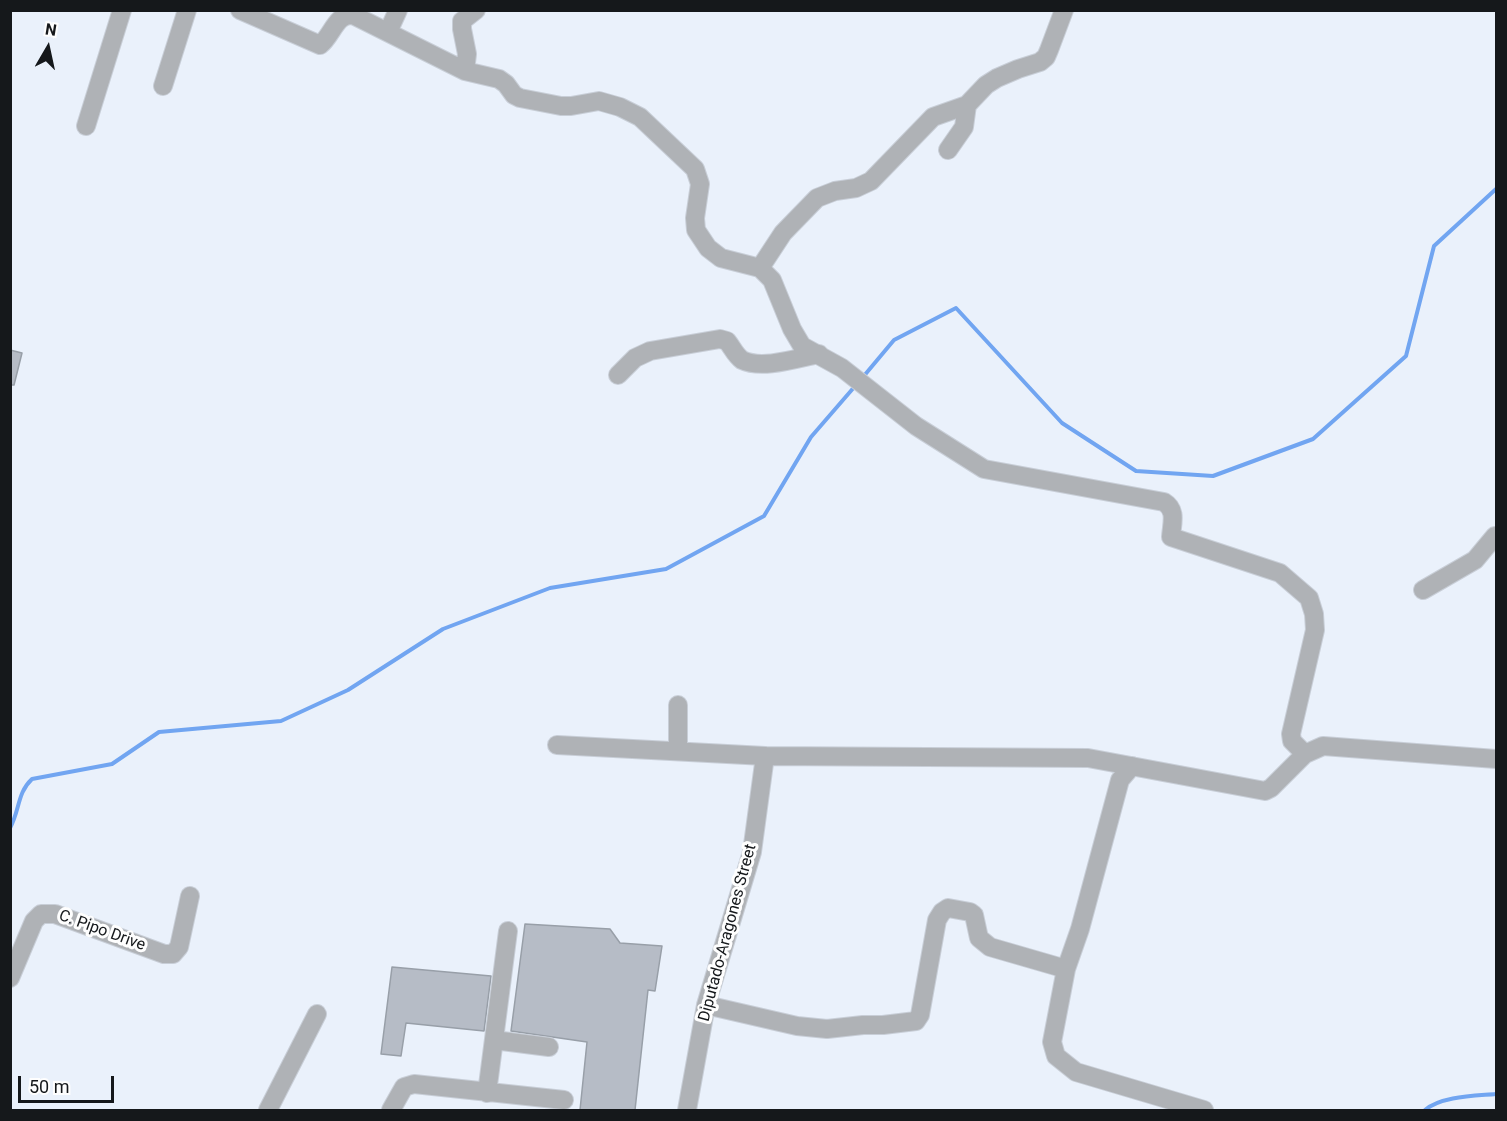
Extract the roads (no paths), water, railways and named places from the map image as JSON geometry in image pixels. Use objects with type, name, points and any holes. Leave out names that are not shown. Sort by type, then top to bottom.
[{"type":"street","points":[[86,126],[122,10]]},
{"type":"street","points":[[163,86],[187,10]]},
{"type":"street","points":[[240,10],[320,45],[342,17],[354,15],[465,71],[499,79],[514,95],[520,98],[561,106],[599,101],[620,107],[640,117],[695,169],[700,184],[695,218],[696,230],[708,248],[721,258],[760,268],[772,280],[792,329],[802,346],[819,354],[859,381],[916,426],[984,469],[1164,502],[1171,506],[1173,511],[1171,537],[1280,573],[1309,598],[1314,614],[1315,630],[1291,734],[1292,741],[1305,754]]},
{"type":"street","points":[[388,33],[398,10]]},
{"type":"street","points":[[465,71],[467,54],[462,21],[476,10]]},
{"type":"street","points":[[760,268],[783,233],[817,198],[835,191],[856,188],[872,181],[933,117],[966,105],[986,85],[997,78],[1018,69],[1033,66],[1046,57],[1064,10]]},
{"type":"street","points":[[948,150],[964,127],[966,105]]},
{"type":"street","points":[[618,375],[635,358],[650,351],[720,339],[728,341],[734,352],[742,359],[751,362],[779,363],[819,354]]},
{"type":"street","points":[[1423,590],[1475,560],[1493,531]]},
{"type":"street","points":[[678,705],[678,751]]},
{"type":"street","points":[[557,745],[765,756],[1088,758],[1265,791],[1271,788],[1305,754],[1323,746],[1497,759]]},
{"type":"street","name":"Diputado-Aragones Street","points":[[687,1110],[706,1005],[753,852],[765,756]]},
{"type":"street","points":[[1132,766],[1120,780],[1080,929],[1066,969],[1052,1042],[1056,1056],[1076,1072],[1204,1110]]},
{"type":"street","name":"C. Pipo Drive","points":[[10,978],[34,921],[41,914],[55,914],[164,954],[173,954],[179,947],[190,896]]},
{"type":"street","points":[[706,1005],[797,1026],[827,1029],[916,1021],[920,1015],[937,920],[948,908],[970,912],[974,915],[979,938],[990,946],[1066,969]]},
{"type":"street","points":[[487,1093],[508,932]]},
{"type":"street","points":[[268,1110],[317,1014]]},
{"type":"street","points":[[494,1040],[549,1047]]},
{"type":"street","points":[[392,1110],[404,1087],[414,1084],[564,1100]]},
{"type":"waterway","points":[[863,377],[894,340],[956,308],[1062,423],[1136,471],[1213,476],[1313,439],[1406,356],[1434,246],[1496,189]]},
{"type":"waterway","points":[[10,828],[21,796],[32,779],[112,764],[159,732],[281,721],[348,690],[443,629],[550,588],[666,569],[764,516],[811,437],[856,385]]},
{"type":"waterway","points":[[1425,1110],[1449,1099],[1496,1094]]}]
